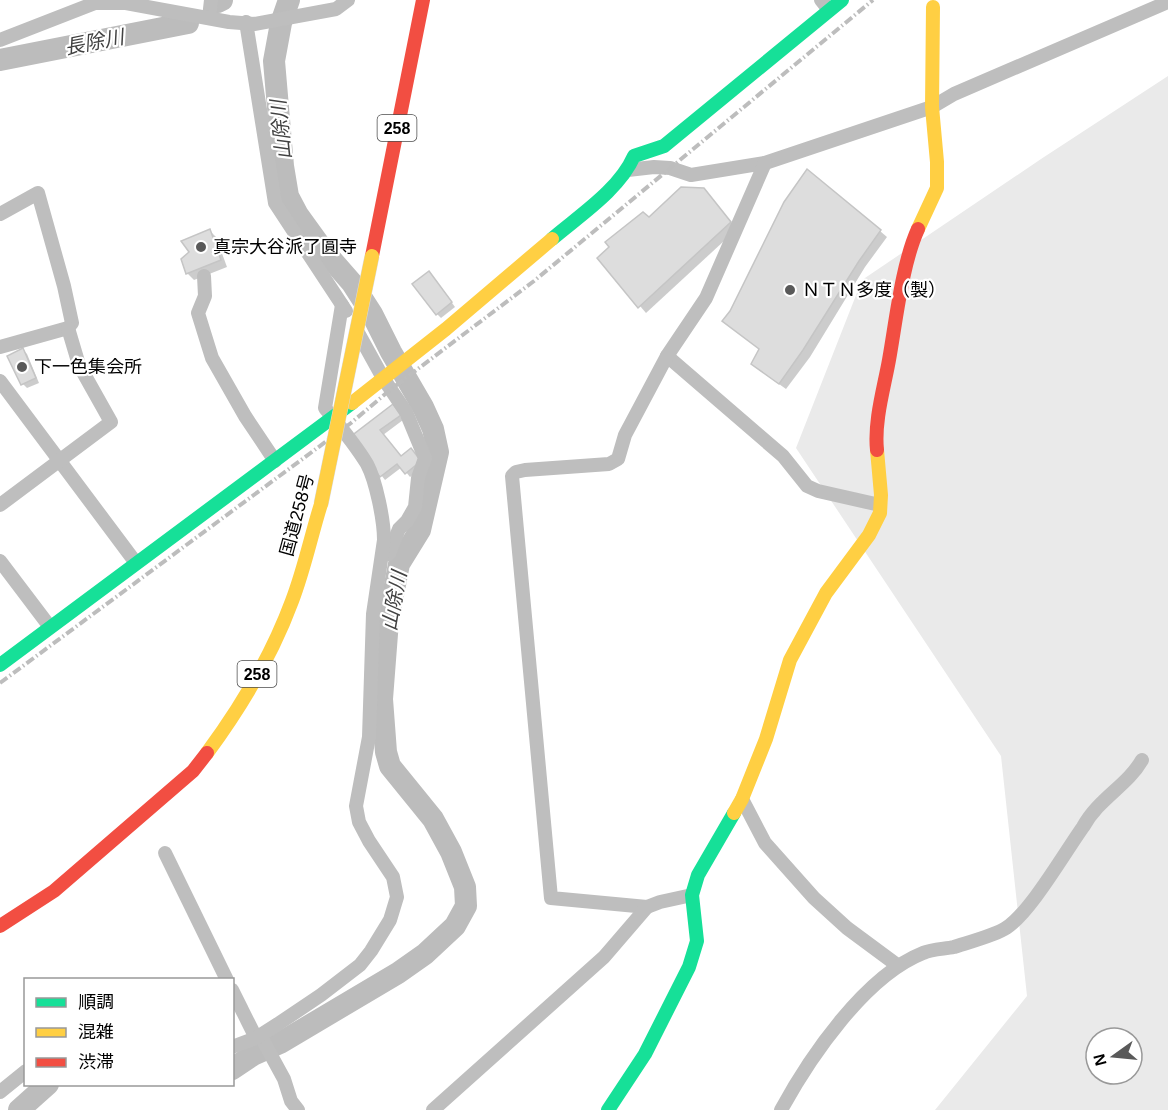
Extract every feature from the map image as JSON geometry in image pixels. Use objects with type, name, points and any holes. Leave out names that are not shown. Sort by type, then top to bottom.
[{"type":"main road","name":"国道258号","points":[[0,926],[54,891],[193,771],[228,723],[264,663],[292,601],[321,504],[423,0]]},
{"type":"main road","points":[[0,665],[406,361],[529,260],[602,196],[628,170],[634,156],[664,146],[825,5],[842,0]]},
{"type":"main road","points":[[608,1110],[645,1054],[692,960],[697,941],[692,895],[698,875],[742,799],[766,739],[790,660],[826,592],[869,535],[880,513],[876,442],[904,280],[914,238],[937,188],[938,162],[932,107],[933,7]]},
{"type":"street","points":[[209,18],[211,0]]},
{"type":"street","points":[[0,40],[96,3],[126,1],[209,18],[250,23],[336,9],[348,0]]},
{"type":"street","points":[[628,170],[670,168],[691,175],[765,163],[932,107],[954,94],[1168,2]]},
{"type":"street","points":[[250,23],[274,203],[388,374],[425,458],[418,478],[415,507],[392,541],[384,574],[379,579]]},
{"type":"street","points":[[692,895],[647,907],[551,898],[512,476],[516,472],[525,470],[609,464],[618,459],[625,435],[667,356],[706,298],[765,163]]},
{"type":"street","points":[[0,214],[38,193],[72,323],[68,328],[0,347]]},
{"type":"street","points":[[204,276],[205,296],[198,313],[212,358],[245,416],[275,461]]},
{"type":"street","points":[[234,1046],[258,1037],[321,995],[360,965],[372,951],[390,920],[397,897],[393,877],[358,822],[356,806],[369,737],[373,614],[384,529],[379,501],[368,465],[325,408],[342,305]]},
{"type":"street","points":[[0,506],[111,422],[102,402],[79,365],[68,328]]},
{"type":"street","points":[[667,356],[783,456],[807,486],[818,491],[880,504]]},
{"type":"street","points":[[0,381],[136,563]]},
{"type":"street","points":[[0,561],[50,627]]},
{"type":"street","points":[[781,1110],[803,1071],[850,1011],[897,965],[926,952],[953,947],[1005,929],[1026,908],[1090,814],[1114,789],[1135,773],[1142,760]]},
{"type":"street","points":[[742,799],[765,843],[814,898],[847,928],[897,965]]},
{"type":"street","points":[[165,853],[226,978]]},
{"type":"street","points":[[433,1110],[604,957],[647,907]]},
{"type":"street","points":[[234,994],[258,1037],[274,1059],[291,1101],[298,1110]]},
{"type":"street","points":[[0,1092],[24,1073]]},
{"type":"shaded area","points":[[1168,76],[1168,1110],[935,1110],[1027,996],[1001,756],[796,448],[862,280]]},
{"type":"building","name":"ＮＴＮ多度（製）","points":[[807,169],[881,230],[779,384],[751,364],[759,349],[722,321],[730,311],[784,202]]},
{"type":"building","points":[[681,187],[704,188],[731,222],[638,308],[597,258],[609,247],[605,242],[643,212],[649,217]]},
{"type":"building","name":"真宗大谷派了圓寺","points":[[210,229],[221,260],[186,274],[181,259],[189,252],[181,241]]},
{"type":"building","points":[[429,271],[452,302],[436,315],[412,284]]},
{"type":"building","name":"下一色集会所","points":[[23,348],[36,378],[21,385],[7,356]]},
{"type":"building","points":[[393,404],[401,415],[380,430],[401,456],[411,448],[421,461],[405,474],[397,464],[380,477],[350,437]]},
{"type":"waterway","name":"長除川","points":[[218,2],[222,0]]},
{"type":"waterway","name":"山除川","points":[[234,1068],[398,973],[425,954],[455,926],[466,906],[465,887],[451,852],[433,819],[390,766],[386,752],[382,699],[388,621],[399,564],[420,530],[438,452],[433,429],[423,407],[372,314],[352,283],[324,251],[298,215],[288,196],[283,166],[274,61],[281,23],[289,0]]},
{"type":"waterway","name":"長除川","points":[[0,60],[188,23]]},
{"type":"waterway","name":"山除川","points":[[19,1110],[46,1086]]},
{"type":"railway","points":[[0,683],[351,423],[390,390],[534,281],[873,0]]},
{"type":"traffic: fast","points":[[552,239],[609,191],[634,156],[664,146],[842,0]]},
{"type":"traffic: fast","points":[[0,665],[352,403]]},
{"type":"traffic: fast","points":[[608,1110],[645,1054],[689,967],[697,941],[692,895],[698,875],[734,813]]},
{"type":"traffic: slow","points":[[918,229],[937,188],[932,107],[933,7]]},
{"type":"traffic: slow","points":[[352,403],[446,329],[552,239]]},
{"type":"traffic: slow","points":[[321,504],[372,256]]},
{"type":"traffic: slow","points":[[734,813],[766,739],[790,660],[826,593],[869,535],[880,513],[881,495],[877,450]]},
{"type":"traffic: slow","points":[[207,753],[244,699],[275,641],[296,589],[321,504]]},
{"type":"traffic: jam","points":[[372,256],[423,0]]},
{"type":"traffic: jam","points":[[877,450],[878,416],[900,293],[912,243],[918,229]]},
{"type":"traffic: jam","points":[[0,926],[54,891],[193,771],[207,753]]},
{"type":"place","name":"真宗大谷派了圓寺","points":[[201,247]]},
{"type":"place","name":"ＮＴＮ多度（製）","points":[[790,290]]},
{"type":"place","name":"下一色集会所","points":[[22,367]]}]
